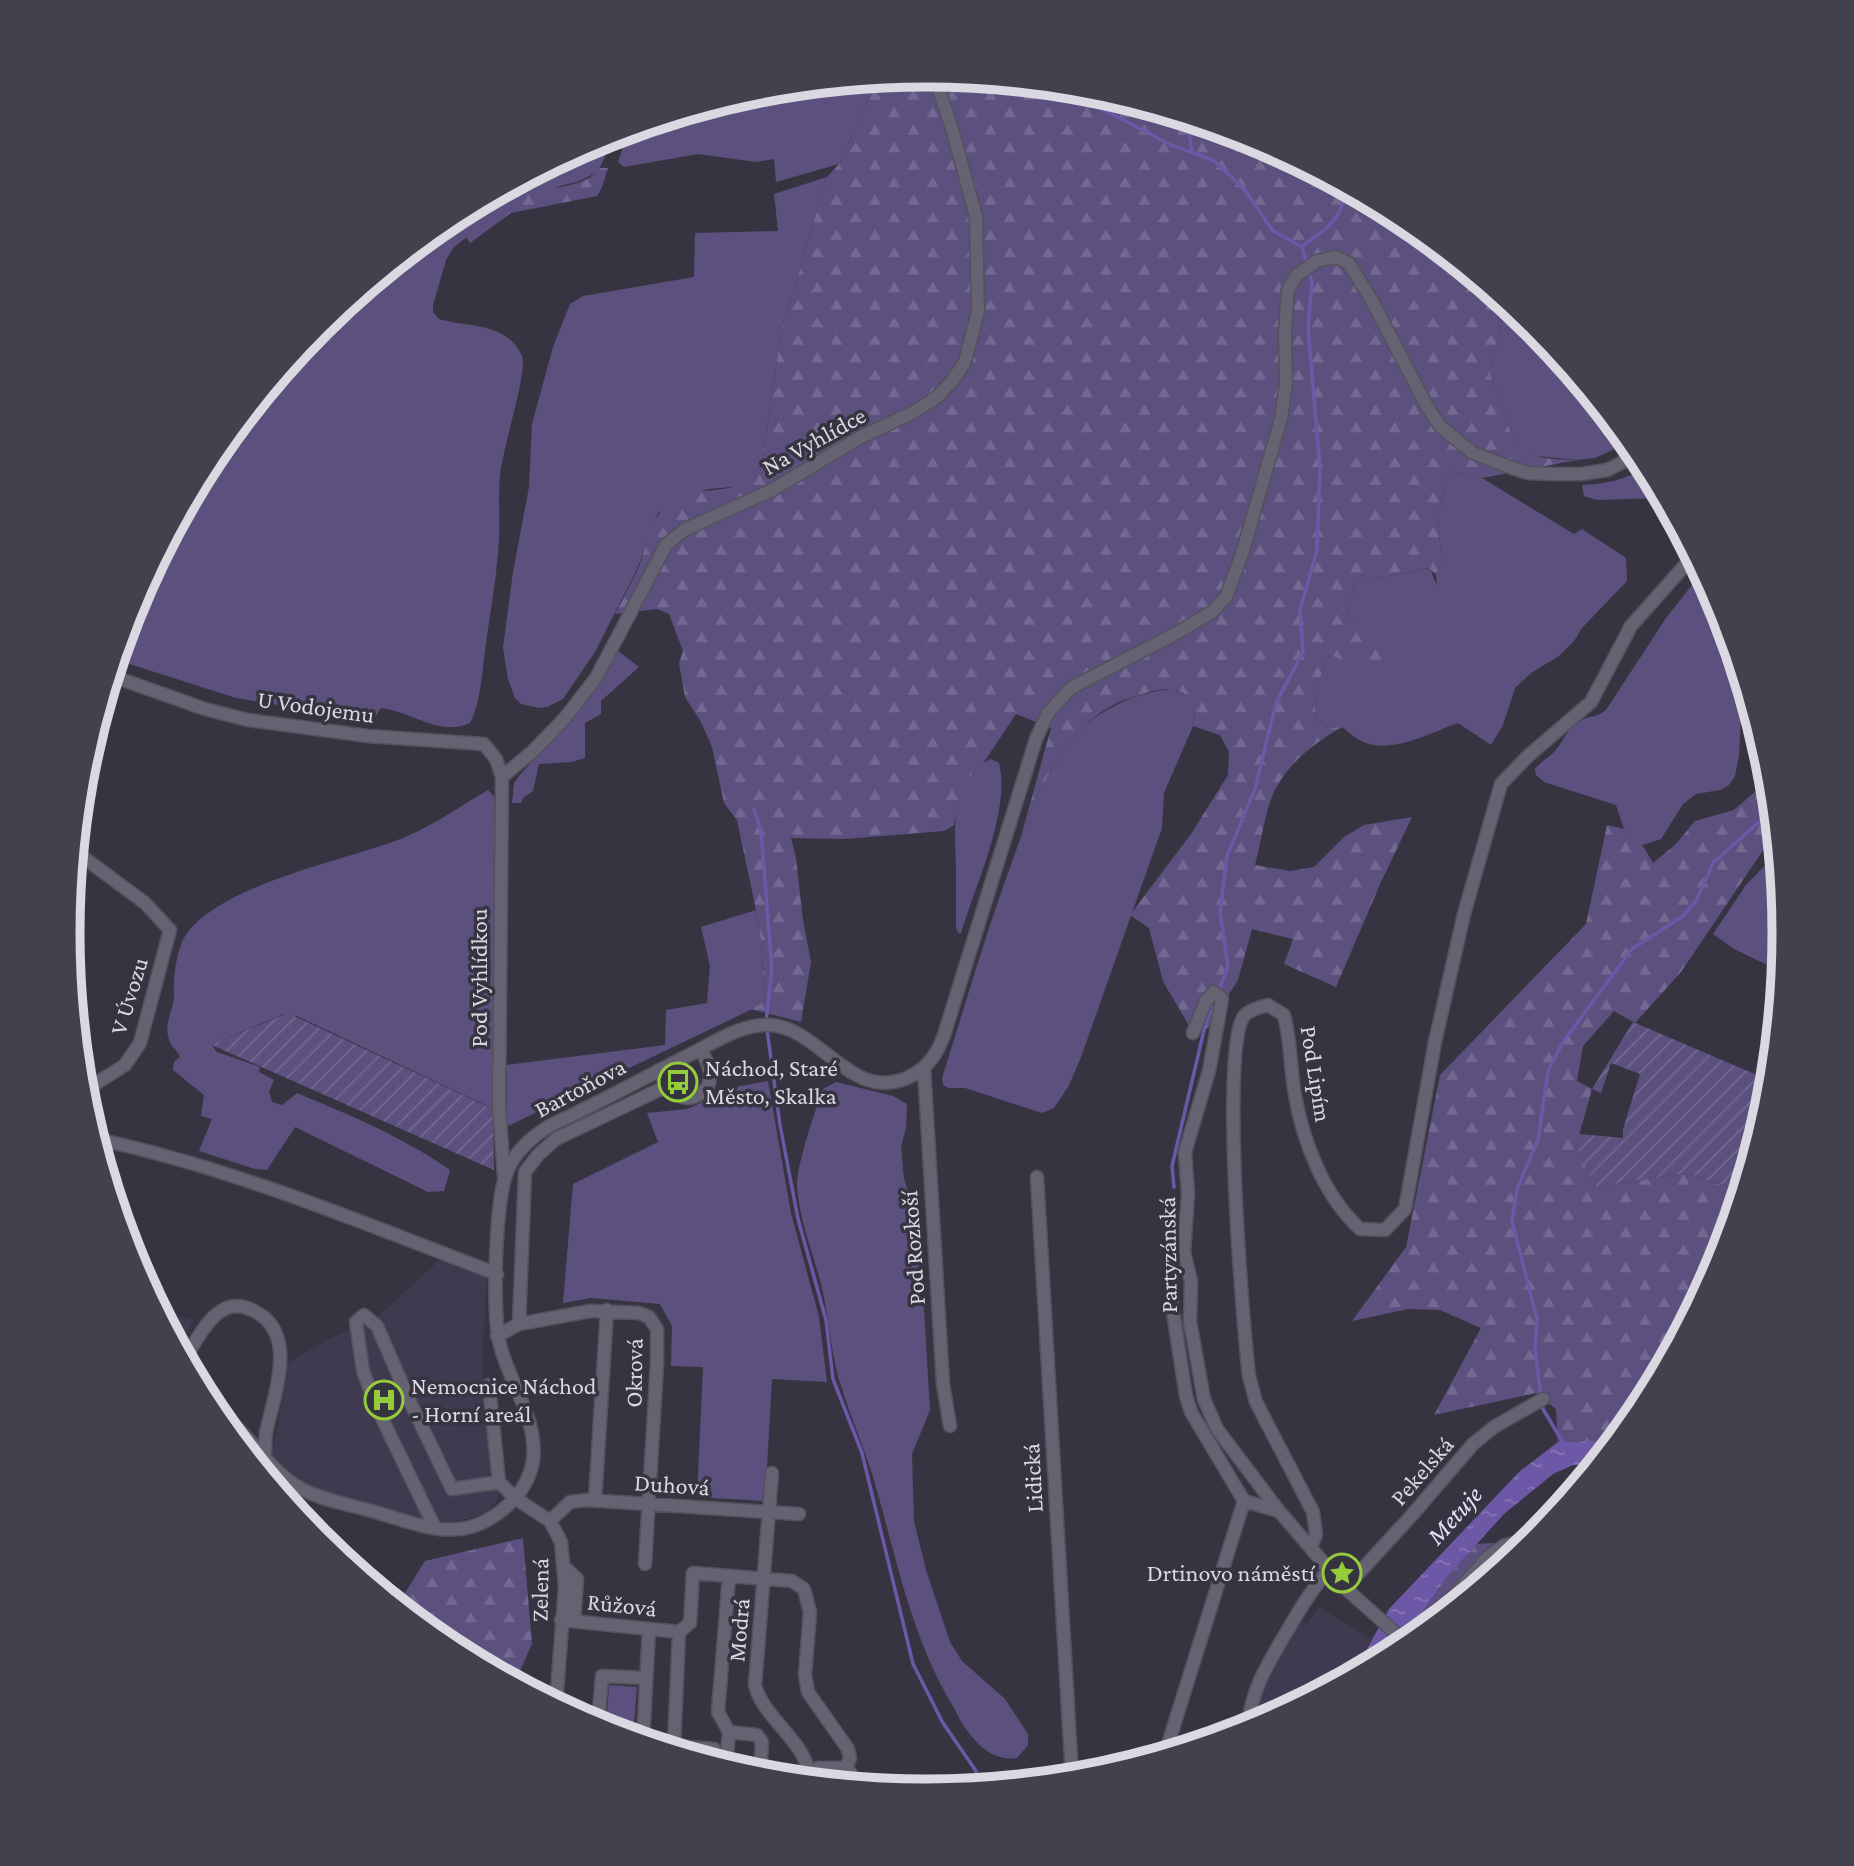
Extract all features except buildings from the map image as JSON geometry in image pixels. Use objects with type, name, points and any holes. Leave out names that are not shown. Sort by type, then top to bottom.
[{"type":"street","name":"Na Vyhlídce","points":[[502,776],[534,751],[564,719],[596,678],[666,545],[684,530],[772,490],[859,438],[912,413],[937,397],[959,372],[965,362],[978,311],[976,216],[953,129],[938,87]]},
{"type":"street","points":[[924,1068],[935,1055],[944,1035],[1037,739],[1048,713],[1071,688],[1183,629],[1218,607],[1226,597],[1246,542],[1281,419],[1286,383],[1288,290],[1293,280],[1310,264],[1335,257],[1345,259],[1349,263],[1435,419],[1473,453],[1528,473],[1551,474],[1599,472],[1628,459]]},
{"type":"street","name":"Pod Lipím","points":[[1311,1547],[1316,1534],[1313,1512],[1256,1402],[1249,1376],[1233,1149],[1236,1042],[1243,1017],[1268,1005],[1284,1014],[1289,1030],[1295,1095],[1311,1150],[1330,1192],[1346,1216],[1360,1229],[1385,1230],[1405,1209],[1435,1042],[1464,914],[1502,785],[1528,756],[1591,702],[1632,626],[1688,562]]},
{"type":"street","name":"U Vodojemu","points":[[120,679],[205,709],[248,720],[368,736],[484,744],[496,759],[502,776]]},
{"type":"street","name":"Pod Vyhlídkou","points":[[502,776],[499,1107],[504,1179]]},
{"type":"street","name":"V Úvozu","points":[[84,858],[145,903],[170,930],[141,1043],[125,1065],[95,1084]]},
{"type":"street","name":"Partyzánská","points":[[1193,1033],[1206,1001],[1214,992],[1222,999],[1209,1071],[1185,1152],[1188,1194],[1184,1252],[1191,1281],[1189,1322],[1204,1399],[1217,1429],[1279,1511]]},
{"type":"street","name":"Bartoňova","points":[[265,1460],[306,1491],[435,1528],[458,1531],[472,1528],[498,1514],[515,1498],[530,1473],[533,1461],[532,1439],[524,1405],[503,1358],[498,1336],[500,1208],[504,1179],[519,1151],[544,1129],[701,1049],[760,1025],[791,1029],[851,1072],[870,1081],[901,1080],[924,1068]]},
{"type":"street","points":[[519,1324],[525,1172],[538,1155],[556,1139],[661,1089],[685,1099],[706,1091],[710,1078],[701,1049]]},
{"type":"street","name":"Pod Rozkoší","points":[[924,1068],[943,1384],[950,1426]]},
{"type":"street","points":[[659,1070],[661,1089]]},
{"type":"street","points":[[107,1141],[157,1152],[286,1195],[497,1274]]},
{"type":"street","name":"Lidická","points":[[1037,1177],[1071,1766]]},
{"type":"street","name":"Partyzánská","points":[[1172,1284],[1172,1305],[1186,1396],[1191,1412],[1244,1501]]},
{"type":"street","points":[[191,1350],[217,1312],[239,1305],[255,1311],[265,1319],[279,1339],[280,1382],[266,1435],[265,1460]]},
{"type":"street","points":[[595,1500],[607,1310]]},
{"type":"street","name":"Okrová","points":[[498,1336],[519,1324],[571,1313],[607,1310],[639,1312],[649,1317],[657,1329],[645,1564]]},
{"type":"street","points":[[435,1528],[365,1378],[356,1322],[364,1315],[377,1326],[452,1489],[493,1483],[550,1521]]},
{"type":"street","points":[[489,1385],[493,1483]]},
{"type":"street","name":"Pekelská","points":[[1345,1588],[1473,1444],[1494,1427],[1543,1399]]},
{"type":"street","name":"Modrá","points":[[772,1474],[755,1685],[758,1700],[801,1752],[807,1770]]},
{"type":"street","name":"Duhová","points":[[550,1521],[570,1502],[595,1500],[799,1514]]},
{"type":"street","points":[[1168,1744],[1244,1501],[1279,1511],[1345,1588],[1399,1636]]},
{"type":"street","name":"Zelená","points":[[550,1521],[561,1542],[567,1621],[557,1694]]},
{"type":"street","points":[[1456,1593],[1488,1557],[1505,1545],[1514,1543]]},
{"type":"street","points":[[1250,1715],[1260,1676],[1314,1586],[1329,1570]]},
{"type":"street","name":"Růžová","points":[[567,1621],[679,1632],[690,1623],[693,1573],[792,1581],[804,1589],[810,1612],[805,1675],[808,1692],[848,1749],[846,1768]]},
{"type":"street","points":[[727,1755],[729,1732],[718,1712],[729,1576]]},
{"type":"street","points":[[643,1731],[649,1629]]},
{"type":"street","name":"Růžová","points":[[674,1741],[679,1632]]},
{"type":"street","points":[[598,1713],[602,1676],[646,1678]]},
{"type":"street","points":[[729,1732],[757,1735],[762,1742],[761,1763]]},
{"type":"street","points":[[697,1748],[714,1749]]},
{"type":"street","points":[[814,1772],[818,1768],[846,1768],[851,1776]]},
{"type":"shaded area","name":"Nemocnice Náchod - Horní areál","points":[[441,1259],[487,1274],[482,1366],[490,1447],[499,1498],[484,1514],[447,1523],[395,1513],[308,1485],[272,1457],[289,1362],[331,1338],[375,1319]]},
{"type":"shaded area","points":[[172,1314],[193,1320],[185,1338]]},
{"type":"shaded area","points":[[1319,1607],[1371,1639],[1362,1658],[1301,1692],[1264,1709],[1250,1701],[1301,1621],[1307,1624]]},
{"type":"green space","points":[[873,88],[839,164],[776,182],[774,159],[756,162],[698,154],[624,167],[618,162],[625,143],[708,115],[762,103]]},
{"type":"green space","points":[[873,88],[982,88],[1092,103],[1199,131],[1251,151],[1350,200],[1442,261],[1503,314],[1490,373],[1512,436],[1525,450],[1540,457],[1577,460],[1482,478],[1452,471],[1441,502],[1439,537],[1443,559],[1436,575],[1429,568],[1354,583],[1348,617],[1391,639],[1374,675],[1329,654],[1317,688],[1316,712],[1319,721],[1328,726],[1342,727],[1304,754],[1288,770],[1268,807],[1255,865],[1290,871],[1314,867],[1344,837],[1364,825],[1412,817],[1336,987],[1284,964],[1293,939],[1252,929],[1238,980],[1216,1014],[1214,1024],[1195,1036],[1163,981],[1149,928],[1130,915],[1191,834],[1228,775],[1229,752],[1220,735],[1193,726],[1195,715],[1188,696],[1166,689],[1117,703],[1083,728],[1056,762],[1045,781],[1020,840],[1051,728],[1016,714],[984,762],[967,779],[960,796],[954,825],[944,831],[844,839],[791,838],[811,962],[801,1022],[750,1009],[765,1002],[756,910],[737,820],[724,803],[712,747],[701,722],[685,697],[679,663],[683,651],[669,614],[657,609],[615,614],[637,571],[654,522],[665,506],[684,495],[745,482],[755,475],[762,463],[781,332],[827,177],[839,164]]},
{"type":"green space","points":[[608,149],[598,172],[557,187],[471,234],[454,247],[446,260],[433,305],[433,312],[439,319],[497,331],[515,345],[522,356],[523,364],[500,475],[495,581],[477,706],[470,723],[447,727],[381,708],[375,717],[340,715],[236,698],[125,662],[168,559],[223,463],[255,418],[328,334],[412,261],[504,200]]},
{"type":"green space","points":[[600,168],[608,168],[597,196],[511,213],[470,243],[466,237],[518,196],[586,180]]},
{"type":"green space","points":[[827,177],[781,332],[762,463],[744,484],[702,491],[658,513],[637,569],[595,652],[563,699],[539,708],[521,704],[515,698],[508,679],[503,648],[513,572],[529,487],[532,424],[553,347],[570,304],[583,296],[694,277],[695,233],[778,231],[774,194]]},
{"type":"green space","points":[[1503,314],[1563,375],[1619,447],[1595,458],[1577,460],[1536,456],[1524,452],[1512,436],[1490,373]]},
{"type":"green space","points":[[1452,471],[1482,478],[1574,534],[1582,529],[1626,558],[1627,581],[1559,656],[1531,673],[1515,688],[1503,725],[1491,745],[1458,723],[1401,743],[1366,743],[1342,727],[1328,726],[1319,721],[1315,701],[1321,675],[1329,654],[1390,640],[1348,617],[1354,583],[1430,568],[1437,586],[1436,575],[1443,559],[1439,537],[1441,502]]},
{"type":"green space","points":[[1637,472],[1653,498],[1597,500],[1584,496],[1582,485]]},
{"type":"green space","points":[[1696,580],[1729,661],[1742,703],[1739,756],[1735,776],[1729,785],[1720,790],[1696,794],[1683,804],[1661,839],[1640,846],[1627,838],[1616,805],[1544,782],[1536,775],[1535,769],[1556,750],[1577,723],[1606,710],[1666,618]]},
{"type":"green space","points":[[618,651],[639,667],[601,701],[601,714],[585,723],[585,758],[572,762],[539,764],[533,791],[524,797],[521,803],[512,803],[514,783],[582,706]]},
{"type":"green space","points":[[1172,689],[1189,696],[1195,716],[1193,726],[1164,793],[1162,828],[1068,1087],[1054,1108],[1042,1113],[965,1088],[949,1088],[943,1085],[942,1078],[1000,896],[1028,819],[1051,771],[1080,730],[1103,712],[1144,694]]},
{"type":"green space","points":[[1753,752],[1758,773],[1752,759]]},
{"type":"green space","points":[[991,759],[999,763],[1001,782],[996,825],[961,933],[958,933],[955,838],[957,806],[968,778],[977,767]]},
{"type":"green space","points":[[1760,787],[1768,843],[1681,972],[1635,1023],[1614,1011],[1583,1046],[1577,1081],[1592,1089],[1576,1146],[1596,1187],[1686,1173],[1734,1189],[1709,1257],[1686,1307],[1660,1356],[1603,1443],[1558,1442],[1556,1409],[1536,1393],[1434,1415],[1481,1328],[1440,1310],[1408,1309],[1352,1321],[1406,1247],[1440,1075],[1586,924],[1607,825],[1624,829],[1627,838],[1643,846],[1653,863],[1676,844],[1695,821],[1734,810]]},
{"type":"green space","points":[[488,790],[497,800],[496,1110],[297,1016],[284,1014],[215,1043],[213,1047],[217,1052],[260,1067],[259,1072],[274,1080],[269,1092],[272,1102],[282,1105],[297,1093],[376,1127],[432,1158],[450,1170],[444,1191],[428,1192],[295,1127],[267,1170],[255,1169],[199,1151],[212,1119],[201,1116],[204,1095],[173,1070],[174,1062],[180,1057],[171,1044],[168,1033],[174,999],[176,961],[188,932],[227,901],[282,877],[403,838]]},
{"type":"green space","points":[[1770,860],[1772,967],[1734,949],[1713,934],[1746,885]]},
{"type":"green space","points":[[756,910],[765,1003],[506,1127],[507,1065],[665,1045],[666,1010],[707,1003],[710,966],[701,927]]},
{"type":"green space","points":[[288,1013],[493,1109],[494,1170],[214,1046],[215,1043]]},
{"type":"green space","points":[[1633,1022],[1761,1077],[1745,1152],[1734,1189],[1686,1173],[1596,1187],[1576,1146],[1579,1134],[1623,1138],[1623,1129],[1640,1074],[1611,1063],[1601,1093],[1592,1089]]},
{"type":"green space","points":[[768,1081],[791,1213],[819,1317],[827,1382],[772,1379],[765,1501],[697,1497],[703,1367],[671,1366],[672,1326],[660,1304],[591,1298],[563,1303],[573,1184],[658,1142],[647,1113],[687,1109],[736,1087]]},
{"type":"green space","points":[[836,1082],[893,1096],[907,1104],[906,1128],[901,1147],[904,1179],[919,1225],[930,1410],[912,1454],[914,1521],[926,1570],[950,1642],[962,1661],[1005,1699],[1028,1734],[1028,1745],[1017,1758],[994,1755],[976,1742],[962,1723],[939,1680],[916,1627],[872,1475],[839,1379],[822,1288],[804,1225],[797,1186],[803,1152],[823,1089]]},
{"type":"green space","points":[[523,1538],[532,1644],[519,1674],[457,1637],[405,1599],[403,1596],[425,1561]]},
{"type":"green space","points":[[1515,1542],[1442,1605],[1413,1625],[1446,1578],[1477,1544]]},
{"type":"green space","points":[[609,1685],[637,1687],[634,1727],[607,1716]]},
{"type":"water","points":[[1558,1442],[1603,1443],[1585,1465],[1573,1465],[1553,1474],[1504,1514],[1446,1578],[1413,1625],[1361,1659],[1389,1609],[1519,1472]]},
{"type":"waterway","points":[[1090,103],[1171,145],[1213,160],[1244,189],[1273,231],[1302,247]]},
{"type":"waterway","points":[[1188,128],[1192,151]]},
{"type":"waterway","points":[[1174,1187],[1172,1166],[1205,1026],[1228,967],[1220,912],[1227,856],[1255,789],[1276,703],[1303,652],[1300,610],[1317,550],[1320,468],[1308,328],[1312,283],[1302,247],[1329,225],[1346,198]]},
{"type":"waterway","points":[[754,809],[761,831],[772,970],[766,1022],[780,1125],[798,1219],[826,1320],[833,1379],[862,1453],[913,1664],[943,1723],[976,1771],[976,1778]]},
{"type":"waterway","points":[[1541,1396],[1535,1350],[1537,1319],[1512,1221],[1517,1189],[1538,1140],[1548,1071],[1563,1042],[1632,949],[1683,916],[1696,901],[1713,863],[1760,821],[1764,812]]},
{"type":"waterway","points":[[1542,1404],[1565,1446]]},
{"type":"place","name":"Náchod, Staré Město, Skalka","points":[[678,1082]]},
{"type":"place","name":"Nemocnice Náchod - Horní areál","points":[[384,1400]]},
{"type":"place","name":"Drtinovo náměstí","points":[[1342,1573]]},
{"type":"water label","name":"Metuje","points":[[1454,1515]]}]
